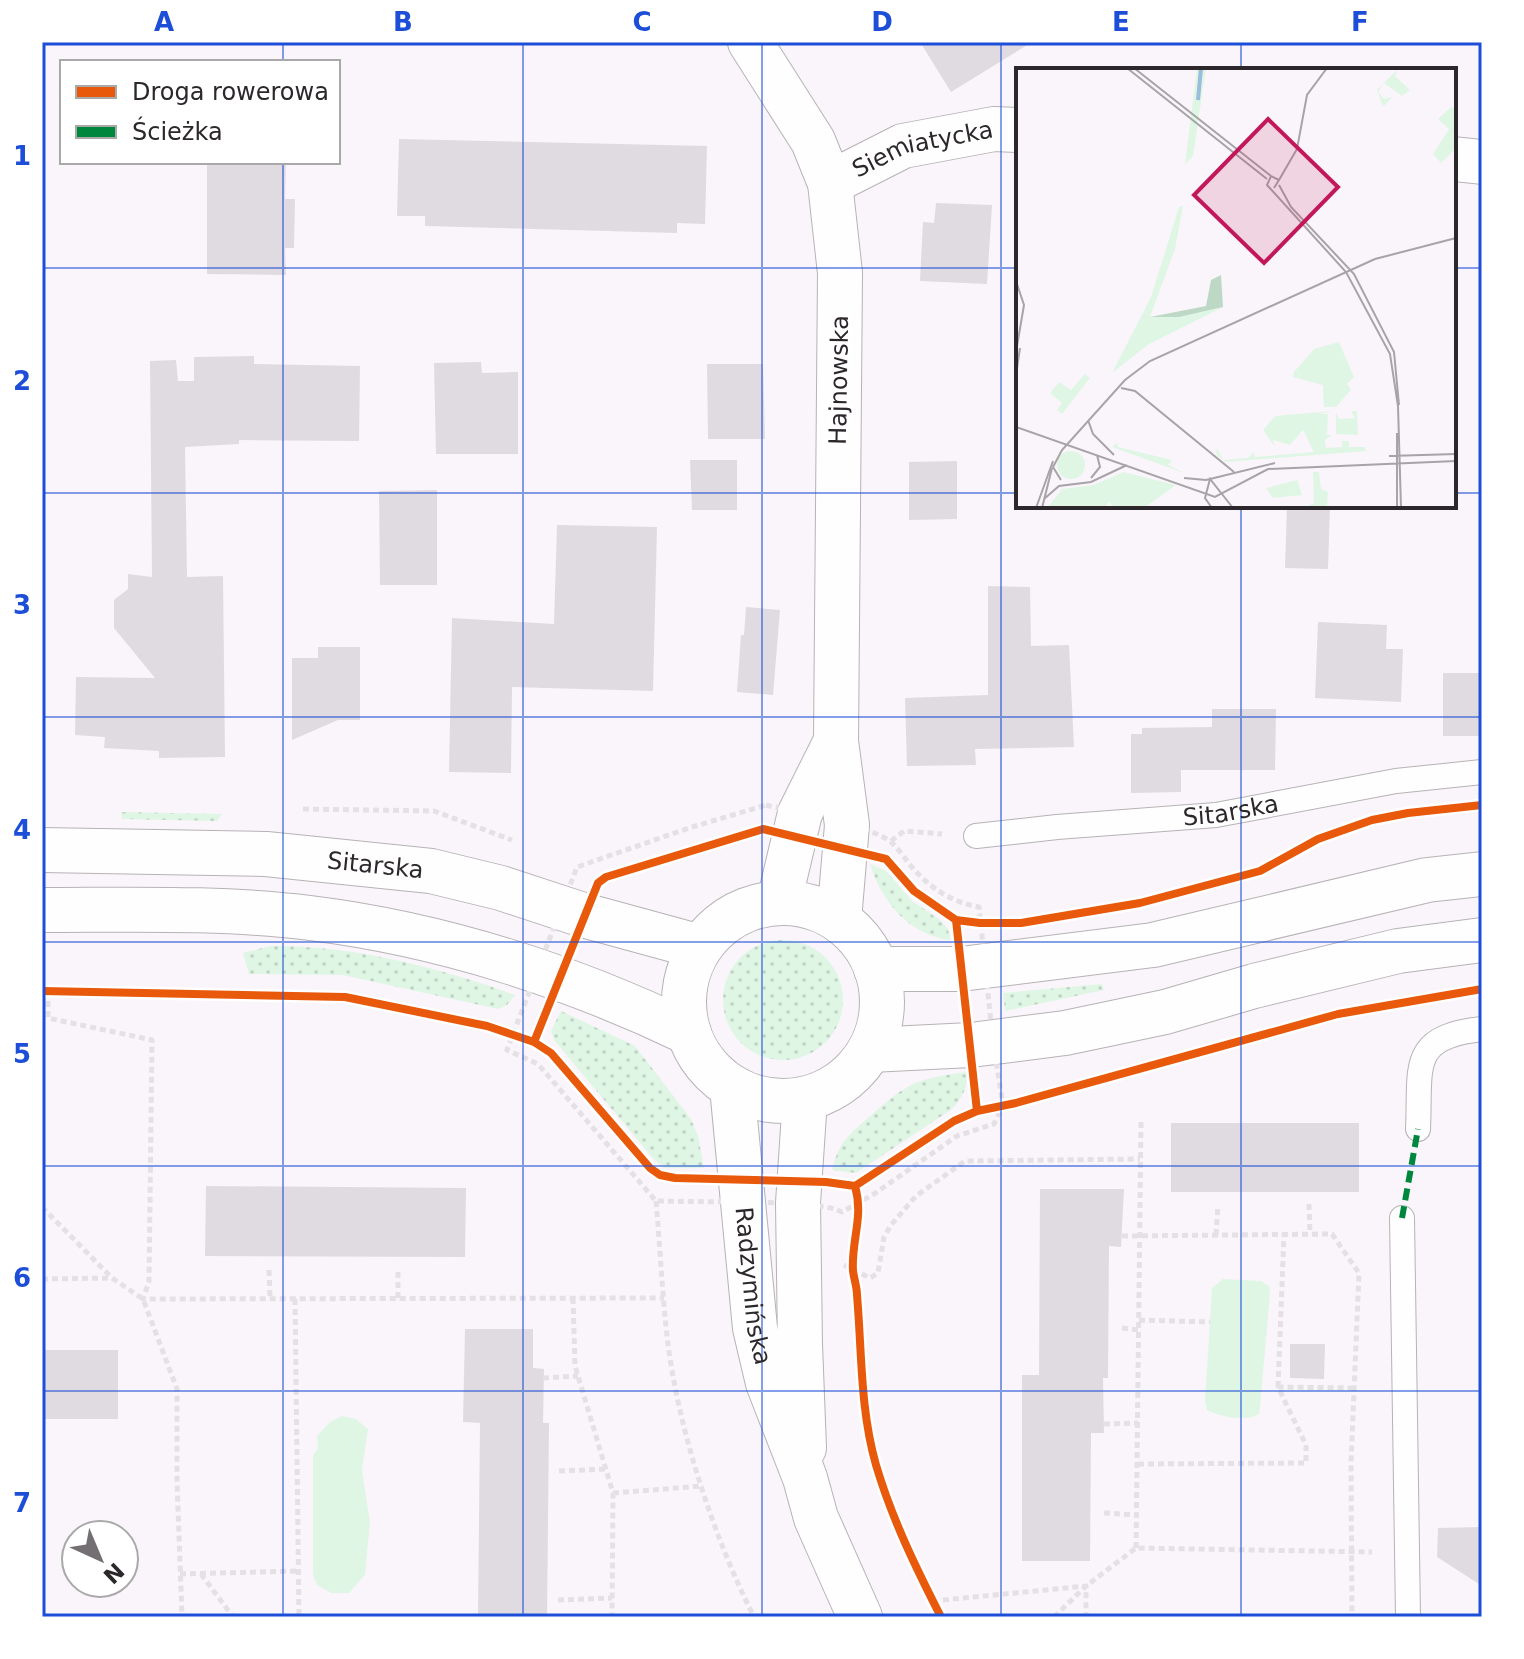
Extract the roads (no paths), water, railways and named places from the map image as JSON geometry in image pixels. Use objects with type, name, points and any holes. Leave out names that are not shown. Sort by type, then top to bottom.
[{"type":"street","name":"Hajnowska","points":[[750,42],[813,141],[830,183],[840,273],[836,741],[847,825],[839,920]]},
{"type":"street","name":"Siemiatycka","points":[[830,183],[903,146],[994,129],[1016,130]]},
{"type":"street","points":[[1456,159],[1482,162]]},
{"type":"street","name":"Hajnowska","points":[[779,902],[800,813],[836,741]]},
{"type":"street","name":"Sitarska","points":[[42,850],[266,854],[431,871],[700,947]]},
{"type":"street","points":[[876,969],[972,968],[1153,945],[1427,880],[1482,874]]},
{"type":"street","points":[[779,902],[810,906],[839,920],[855,933],[876,969],[882,997],[879,1024],[870,1050],[853,1071],[831,1088],[805,1099],[780,1101],[755,1097],[732,1087],[706,1064],[689,1033],[683,1003],[687,974],[700,947],[721,924],[748,909],[779,902]]},
{"type":"street","points":[[42,910],[183,911],[310,918],[380,929],[467,949],[536,972],[689,1033]]},
{"type":"street","points":[[870,1050],[993,1042],[1065,1033],[1165,1012],[1254,986],[1398,951],[1482,940]]},
{"type":"street","name":"Radzymińska","points":[[732,1087],[755,1328],[768,1383],[805,1478],[816,1518],[860,1617]]},
{"type":"street","name":"Radzymińska","points":[[805,1099],[800,1192],[805,1478]]},
{"type":"lane","name":"Sitarska","points":[[976,836],[1216,815],[1396,781],[1482,772]]},
{"type":"lane","points":[[1418,1129],[1421,1071],[1426,1051],[1437,1039],[1453,1032],[1482,1029]]},
{"type":"lane","points":[[1402,1218],[1408,1617]]}]
